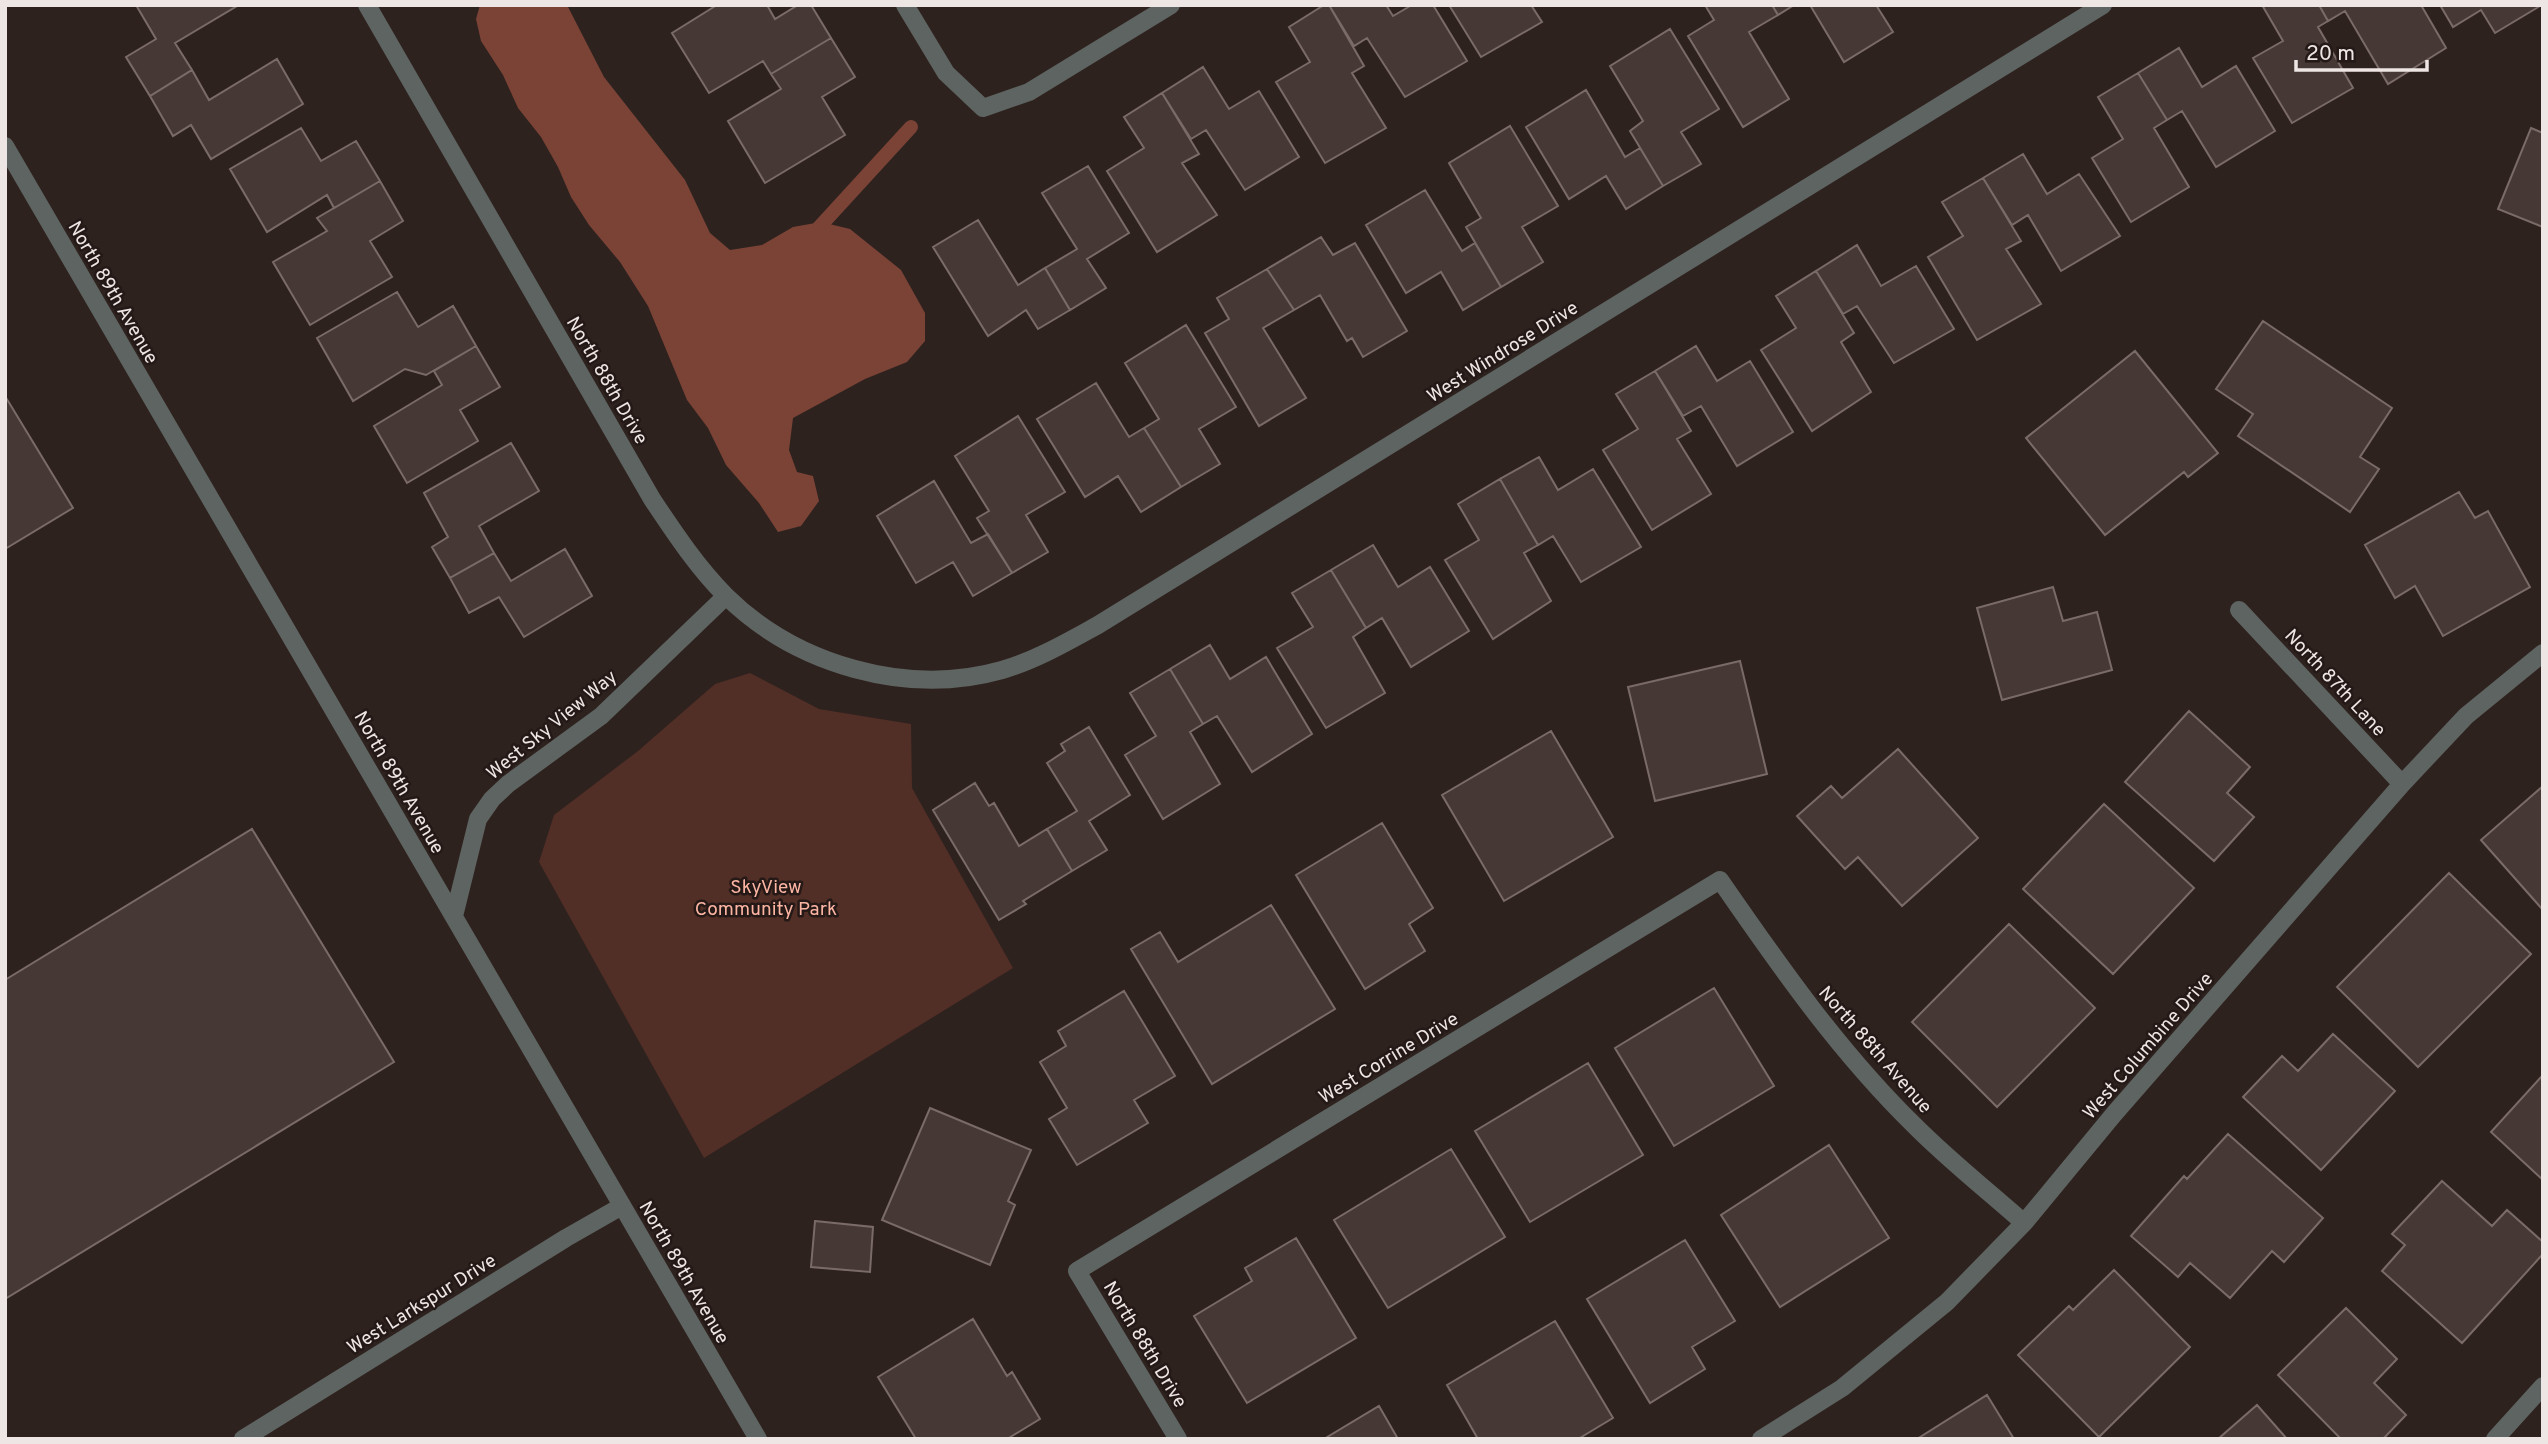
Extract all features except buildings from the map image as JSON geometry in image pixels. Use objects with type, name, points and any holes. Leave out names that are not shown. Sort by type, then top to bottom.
[{"type":"street","name":"North 88th Drive","points":[[367,5],[652,499],[682,544],[726,596],[769,631],[811,653],[851,668],[902,679]]},
{"type":"street","points":[[905,5],[946,73],[983,108],[1029,92],[1171,5]]},
{"type":"street","name":"West Windrose Drive","points":[[902,679],[949,678],[1001,670],[1050,651],[1098,625],[2103,5]]},
{"type":"street","name":"North 89th Avenue","points":[[5,146],[758,1439]]},
{"type":"street","name":"West Sky View Way","points":[[454,916],[478,819],[492,799],[508,784],[601,716],[726,596]]},
{"type":"street","name":"North 87th Lane","points":[[2239,610],[2402,784]]},
{"type":"street","name":"West Columbine Drive","points":[[1761,1439],[1843,1388],[1947,1302],[2024,1223],[2123,1104],[2402,784],[2466,716],[2543,653]]},
{"type":"street","name":"North 88th Avenue","points":[[1720,880],[1792,984],[1853,1059],[1916,1128],[2024,1223]]},
{"type":"street","name":"West Corrine Drive","points":[[1077,1271],[1720,880]]},
{"type":"street","name":"West Larkspur Drive","points":[[243,1439],[622,1206]]},
{"type":"street","name":"North 88th Drive","points":[[1077,1271],[1178,1439]]},
{"type":"street","points":[[2495,1439],[2543,1385]]},
{"type":"green space","name":"SkyView Community Park","points":[[750,673],[819,709],[911,724],[912,788],[1013,968],[704,1158],[539,862],[554,815],[638,751],[715,684]]},
{"type":"shaded area","points":[[480,5],[567,5],[604,77],[685,180],[710,233],[730,250],[762,245],[793,227],[821,222],[850,229],[901,270],[925,313],[925,341],[907,362],[865,379],[793,418],[789,450],[797,472],[813,476],[819,501],[801,526],[778,532],[759,503],[726,465],[708,428],[687,400],[648,306],[620,262],[589,225],[571,197],[541,137],[518,108],[503,75],[481,41],[476,19]]},
{"type":"waterway","points":[[813,234],[911,127]]}]
